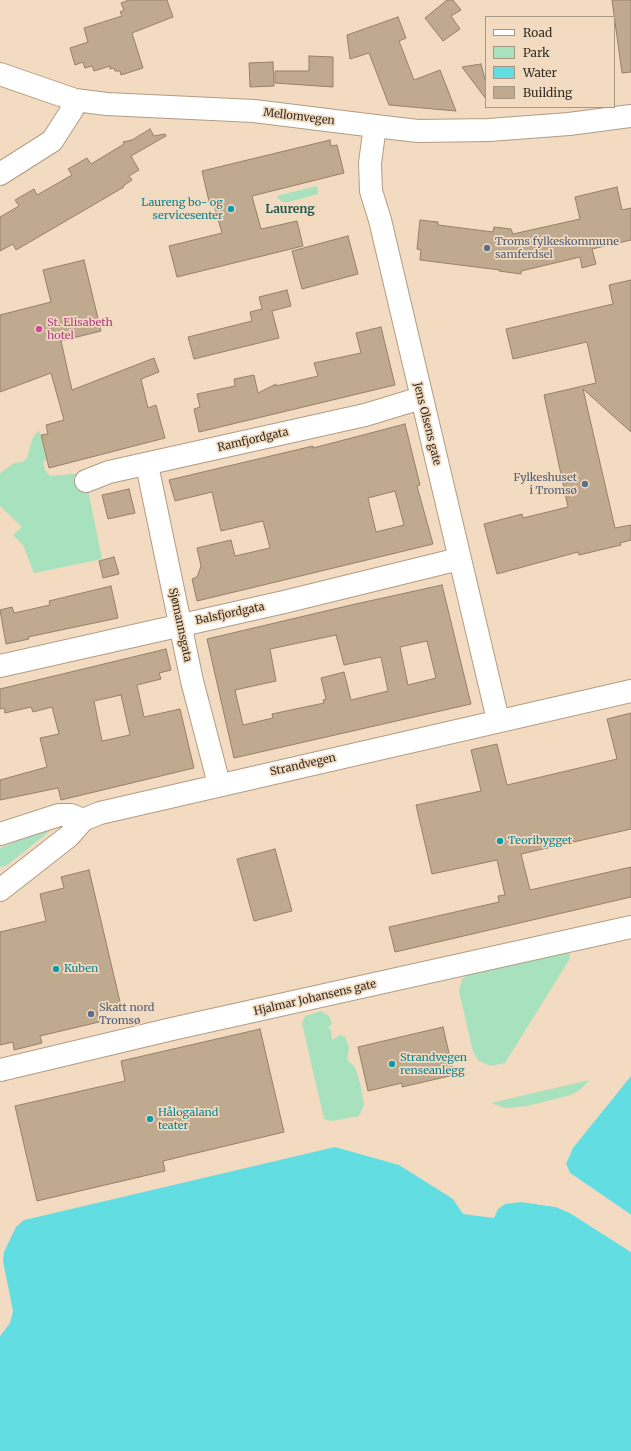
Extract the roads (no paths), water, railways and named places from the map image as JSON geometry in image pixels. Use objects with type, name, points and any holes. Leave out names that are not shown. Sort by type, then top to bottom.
[{"type":"street","name":"Mellomvegen","points":[[0,74],[76,100],[107,104],[254,111],[418,131],[489,130],[569,124],[631,116]]},
{"type":"street","points":[[0,174],[52,141],[72,110],[76,100]]},
{"type":"street","name":"Jens Olsens gate","points":[[375,126],[370,164],[371,191],[383,235],[498,720]]},
{"type":"street","name":"Ramfjordgata","points":[[86,481],[109,472],[147,465],[365,415],[421,398]]},
{"type":"street","name":"Sjømannsgata","points":[[147,465],[192,681],[219,784]]},
{"type":"street","name":"Balsfjordgata","points":[[0,666],[284,602],[459,560]]},
{"type":"street","name":"Strandvegen","points":[[0,890],[69,836],[83,820],[100,813],[219,784],[631,691]]},
{"type":"street","points":[[0,834],[59,815],[71,815],[83,820]]},
{"type":"street","name":"Hjalmar Johansens gate","points":[[0,1070],[172,1029],[631,927]]},
{"type":"water","points":[[631,1076],[631,1215],[570,1173],[566,1164],[573,1148]]},
{"type":"water","points":[[335,1147],[399,1165],[453,1199],[463,1214],[494,1218],[498,1209],[505,1204],[522,1202],[556,1207],[570,1213],[631,1252],[631,1451],[0,1451],[0,1336],[10,1323],[13,1311],[3,1261],[4,1252],[16,1227],[24,1220]]},
{"type":"place","name":"Laureng bo- og servicesenter","points":[[231,209]]},
{"type":"place","name":"Troms fylkeskommune samferdsel","points":[[487,248]]},
{"type":"place","name":"St. Elisabeth hotel","points":[[39,329]]},
{"type":"place","name":"Fylkeshuset i Tromsø","points":[[585,484]]},
{"type":"place","name":"Teoribygget","points":[[500,841]]},
{"type":"place","name":"Kuben","points":[[56,969]]},
{"type":"place","name":"Skatt nord Tromsø","points":[[91,1014]]},
{"type":"place","name":"Strandvegen renseanlegg","points":[[392,1064]]},
{"type":"place","name":"Hålogaland teater","points":[[150,1119]]},
{"type":"district","name":"Laureng","points":[[290,210]]}]
